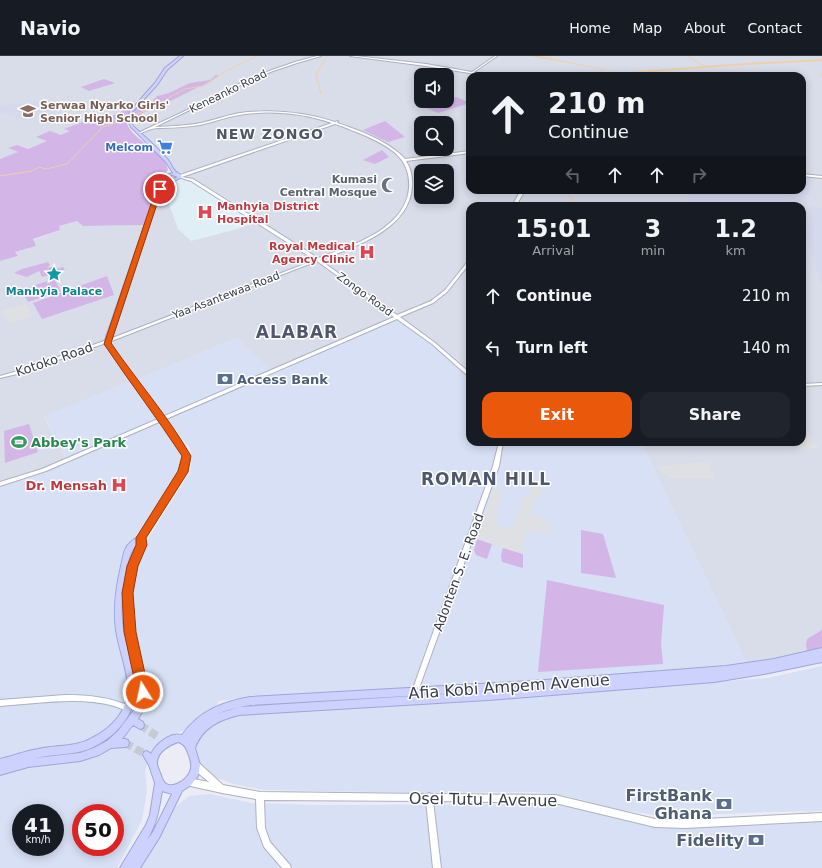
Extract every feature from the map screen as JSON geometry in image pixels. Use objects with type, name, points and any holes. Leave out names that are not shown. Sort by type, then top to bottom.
[{"type":"main road","points":[[179,175],[172,170],[167,161],[129,123],[131,112],[156,84],[166,69],[182,56]]},
{"type":"main road","points":[[0,763],[93,743],[116,726],[128,708],[132,694],[132,680],[120,636],[119,608],[123,570],[131,545],[141,538],[183,472],[186,456],[162,418],[108,346],[108,341],[155,201],[166,176],[172,170]]},
{"type":"main road","points":[[166,176],[179,175]]},
{"type":"main road","points":[[160,189],[175,180],[179,175]]},
{"type":"main road","points":[[166,176],[166,180],[175,180]]},
{"type":"main road","points":[[155,201],[164,200]]},
{"type":"main road","points":[[0,771],[28,763],[80,757],[96,752],[110,744],[133,720],[140,707],[143,692],[130,632],[128,593],[133,566],[142,545],[141,538]]},
{"type":"main road","name":"Afia Kobi Ampem Avenue","points":[[202,723],[239,710],[726,670],[774,663],[822,652]]},
{"type":"main road","name":"Afia Kobi Ampem Avenue","points":[[414,696],[714,678],[764,670],[822,658]]},
{"type":"main road","points":[[133,720],[140,725]]},
{"type":"main road","points":[[184,740],[189,731],[202,723]]},
{"type":"main road","points":[[191,748],[202,723]]},
{"type":"main road","points":[[153,763],[161,742],[178,738],[189,743],[196,766],[189,782],[172,790],[159,784]]},
{"type":"main road","points":[[110,744],[125,743]]},
{"type":"main road","points":[[125,868],[150,827],[154,815],[159,784],[153,763],[147,755]]},
{"type":"main road","points":[[134,868],[156,835],[179,788]]},
{"type":"street","name":"Keneanko Road","points":[[139,133],[256,76],[282,65],[320,56]]},
{"type":"street","points":[[351,56],[473,72],[496,56]]},
{"type":"street","points":[[152,128],[195,125],[239,114],[269,112],[309,115],[337,122],[384,143],[405,160],[466,152]]},
{"type":"street","points":[[179,175],[186,174],[337,122]]},
{"type":"street","name":"Yaa Asantewaa Road","points":[[108,341],[354,246],[378,234],[405,209],[409,202],[412,189],[410,173],[405,160]]},
{"type":"street","points":[[179,175],[194,182]]},
{"type":"street","points":[[806,175],[822,177]]},
{"type":"street","points":[[175,180],[194,182]]},
{"type":"street","name":"Zongo Road","points":[[194,182],[318,260],[433,343],[466,372]]},
{"type":"street","points":[[0,484],[44,470],[432,302],[442,295],[466,267]]},
{"type":"street","name":"Kotoko Road","points":[[0,377],[19,372],[108,341]]},
{"type":"street","points":[[806,385],[822,384]]},
{"type":"street","name":"Adonten S. E. Road","points":[[414,696],[496,466],[500,446]]},
{"type":"street","points":[[0,703],[84,699],[120,704],[128,708]]},
{"type":"street","points":[[196,766],[222,790]]},
{"type":"street","name":"Osei Tutu I Avenue","points":[[189,782],[222,790],[260,796],[554,799],[655,823],[685,824],[822,817]]},
{"type":"street","points":[[260,796],[261,828],[267,844],[287,868]]},
{"type":"street","points":[[429,797],[437,868]]},
{"type":"shaded area","points":[[0,56],[180,56],[165,69],[144,96],[139,98],[130,109],[126,109],[112,116],[113,118],[107,123],[85,121],[65,129],[71,131],[28,149],[17,145],[9,149],[19,152],[0,159]]},
{"type":"shaded area","points":[[183,56],[822,56],[822,649],[773,661],[747,664],[643,446],[806,446],[806,202],[466,202],[466,368],[456,358],[398,315],[270,370],[237,338],[136,380],[109,341],[156,201],[167,200],[164,192],[167,185],[182,181],[193,184],[196,182],[186,176],[187,174],[195,171],[194,170],[184,173],[175,171],[165,156],[136,129],[131,118],[135,109],[168,69]]},
{"type":"shaded area","points":[[529,56],[539,56],[618,72]]},
{"type":"shaded area","points":[[822,59],[822,61],[654,72],[630,72],[729,64]]},
{"type":"shaded area","points":[[216,75],[219,76],[205,85],[155,109],[142,113],[140,116],[133,119],[133,114],[137,107],[151,103],[157,96],[169,93],[190,83],[210,80]]},
{"type":"shaded area","points":[[104,79],[115,83],[89,91],[81,87]]},
{"type":"shaded area","points":[[456,97],[466,101],[466,104],[454,108],[454,98]]},
{"type":"shaded area","name":"Serwaa Nyarko Girls' Senior High School","points":[[71,101],[75,104],[28,121],[0,112],[0,106],[8,104]]},
{"type":"shaded area","points":[[426,108],[454,108],[438,113]]},
{"type":"shaded area","points":[[126,109],[130,109],[126,119],[128,126],[133,133],[161,157],[166,163],[168,170],[159,179],[144,225],[83,226],[77,221],[59,226],[60,230],[33,239],[36,246],[15,252],[18,256],[0,261],[0,159],[18,152],[8,148],[17,145],[28,149],[47,141],[36,137],[50,131],[61,135],[70,131],[64,129],[85,121],[107,122],[113,119],[110,118],[112,116]]},
{"type":"shaded area","points":[[385,121],[405,137],[388,142],[363,130]]},
{"type":"shaded area","points":[[382,150],[389,157],[375,164],[363,160]]},
{"type":"shaded area","points":[[454,164],[459,164],[454,175]]},
{"type":"shaded area","points":[[806,178],[811,179],[806,204],[806,202],[686,202],[688,194],[806,194]]},
{"type":"shaded area","name":"Manhyia District Hospital","points":[[180,181],[193,183],[254,223],[234,230],[191,241],[178,229],[164,191],[167,185]]},
{"type":"shaded area","points":[[812,206],[822,208],[822,284],[815,265],[807,234]]},
{"type":"shaded area","points":[[77,221],[83,226],[144,225],[104,342],[106,349],[130,381],[44,417],[66,459],[0,482],[0,261],[18,256],[15,252],[36,246],[33,240],[60,230],[58,226]]},
{"type":"shaded area","points":[[48,262],[50,265],[47,268],[52,267],[54,270],[63,267],[65,270],[42,277],[39,271],[27,277],[14,273],[22,269]]},
{"type":"shaded area","points":[[107,276],[114,295],[42,319],[33,303]]},
{"type":"shaded area","points":[[54,279],[61,291],[28,302],[22,290],[23,289]]},
{"type":"shaded area","points":[[26,303],[33,316],[9,323],[2,311]]},
{"type":"shaded area","points":[[398,315],[456,358],[466,368],[466,446],[643,446],[747,664],[571,684],[274,696],[218,701],[217,710],[192,728],[176,733],[162,741],[151,755],[145,771],[147,791],[142,820],[124,855],[124,804],[72,804],[72,856],[123,856],[117,868],[0,868],[0,772],[33,764],[73,762],[103,753],[118,744],[135,726],[144,710],[145,694],[150,687],[146,683],[133,628],[130,591],[143,547],[190,472],[192,457],[190,448],[136,380],[237,338],[270,370]]},
{"type":"shaded area","points":[[130,381],[179,448],[183,459],[181,469],[134,541],[127,557],[119,598],[130,691],[125,706],[104,733],[83,741],[0,759],[0,482],[66,459],[44,416]]},
{"type":"shaded area","name":"Abbey's Park","points":[[29,424],[38,452],[5,463],[4,431]]},
{"type":"shaded area","points":[[806,430],[819,448],[800,450],[798,446],[806,446]]},
{"type":"shaded area","points":[[708,462],[715,479],[668,479],[667,475],[662,475],[658,466]]},
{"type":"shaded area","points":[[525,481],[539,483],[542,498],[535,497],[530,515],[551,520],[549,534],[525,531],[523,554],[477,539],[494,487],[503,490],[496,513],[499,514],[495,525],[512,528],[523,497],[528,496],[532,489],[523,486]]},
{"type":"shaded area","points":[[581,530],[603,534],[616,578],[581,573]]},
{"type":"shaded area","points":[[477,539],[492,544],[487,559],[476,555],[474,550]]},
{"type":"shaded area","points":[[503,548],[523,554],[523,568],[502,562],[501,555]]},
{"type":"shaded area","points":[[547,580],[664,605],[661,644],[663,664],[538,672]]},
{"type":"shaded area","points":[[822,630],[822,648],[807,651],[807,639]]},
{"type":"shaded area","points":[[822,666],[822,811],[764,812],[667,817],[617,809],[567,796],[535,792],[432,793],[264,790],[233,784],[201,769],[196,745],[206,731],[216,722],[229,716],[263,711],[768,678]]},
{"type":"shaded area","points":[[210,794],[251,803],[315,805],[554,804],[584,809],[630,822],[677,828],[822,821],[822,868],[137,868],[173,809],[189,796]]},
{"type":"waterway","points":[[132,115],[159,107],[168,98],[185,89],[203,86],[226,71],[257,56]]},
{"type":"waterway","points":[[321,94],[316,74],[327,56]]},
{"type":"waterway","points":[[687,56],[706,67]]},
{"type":"waterway","points":[[0,176],[32,171],[39,167],[46,169],[67,164],[103,127],[119,122],[118,121],[127,117]]},
{"type":"waterway","points":[[569,194],[574,202]]},
{"type":"tunnel","points":[[140,725],[160,738]]},
{"type":"tunnel","points":[[125,743],[147,755]]},
{"type":"place","name":"Serwaa Nyarko Girls' Senior High School","points":[[28,111]]},
{"type":"place","name":"Melcom","points":[[165,147]]},
{"type":"place","name":"Kumasi Central Mosque","points":[[389,185]]},
{"type":"place","name":"Manhyia District Hospital","points":[[205,212]]},
{"type":"place","name":"Royal Medical Agency Clinic","points":[[367,252]]},
{"type":"place","name":"Manhyia Palace","points":[[54,274]]},
{"type":"place","name":"Access Bank","points":[[225,379]]},
{"type":"place","name":"Abbey's Park","points":[[19,442]]},
{"type":"place","name":"Dr. Mensah","points":[[119,485]]},
{"type":"place","name":"FirstBank Ghana","points":[[724,804]]},
{"type":"place","name":"Fidelity","points":[[756,840]]},
{"type":"district","name":"NEW ZONGO","points":[[270,134]]},
{"type":"district","name":"ALABAR","points":[[297,332]]},
{"type":"district","name":"ROMAN HILL","points":[[486,479]]},
{"type":"route","points":[[143,692],[140,670],[130,632],[128,593],[133,566],[142,545],[141,538],[183,472],[186,456],[162,418],[133,381],[108,344],[121,300],[160,189]]}]
